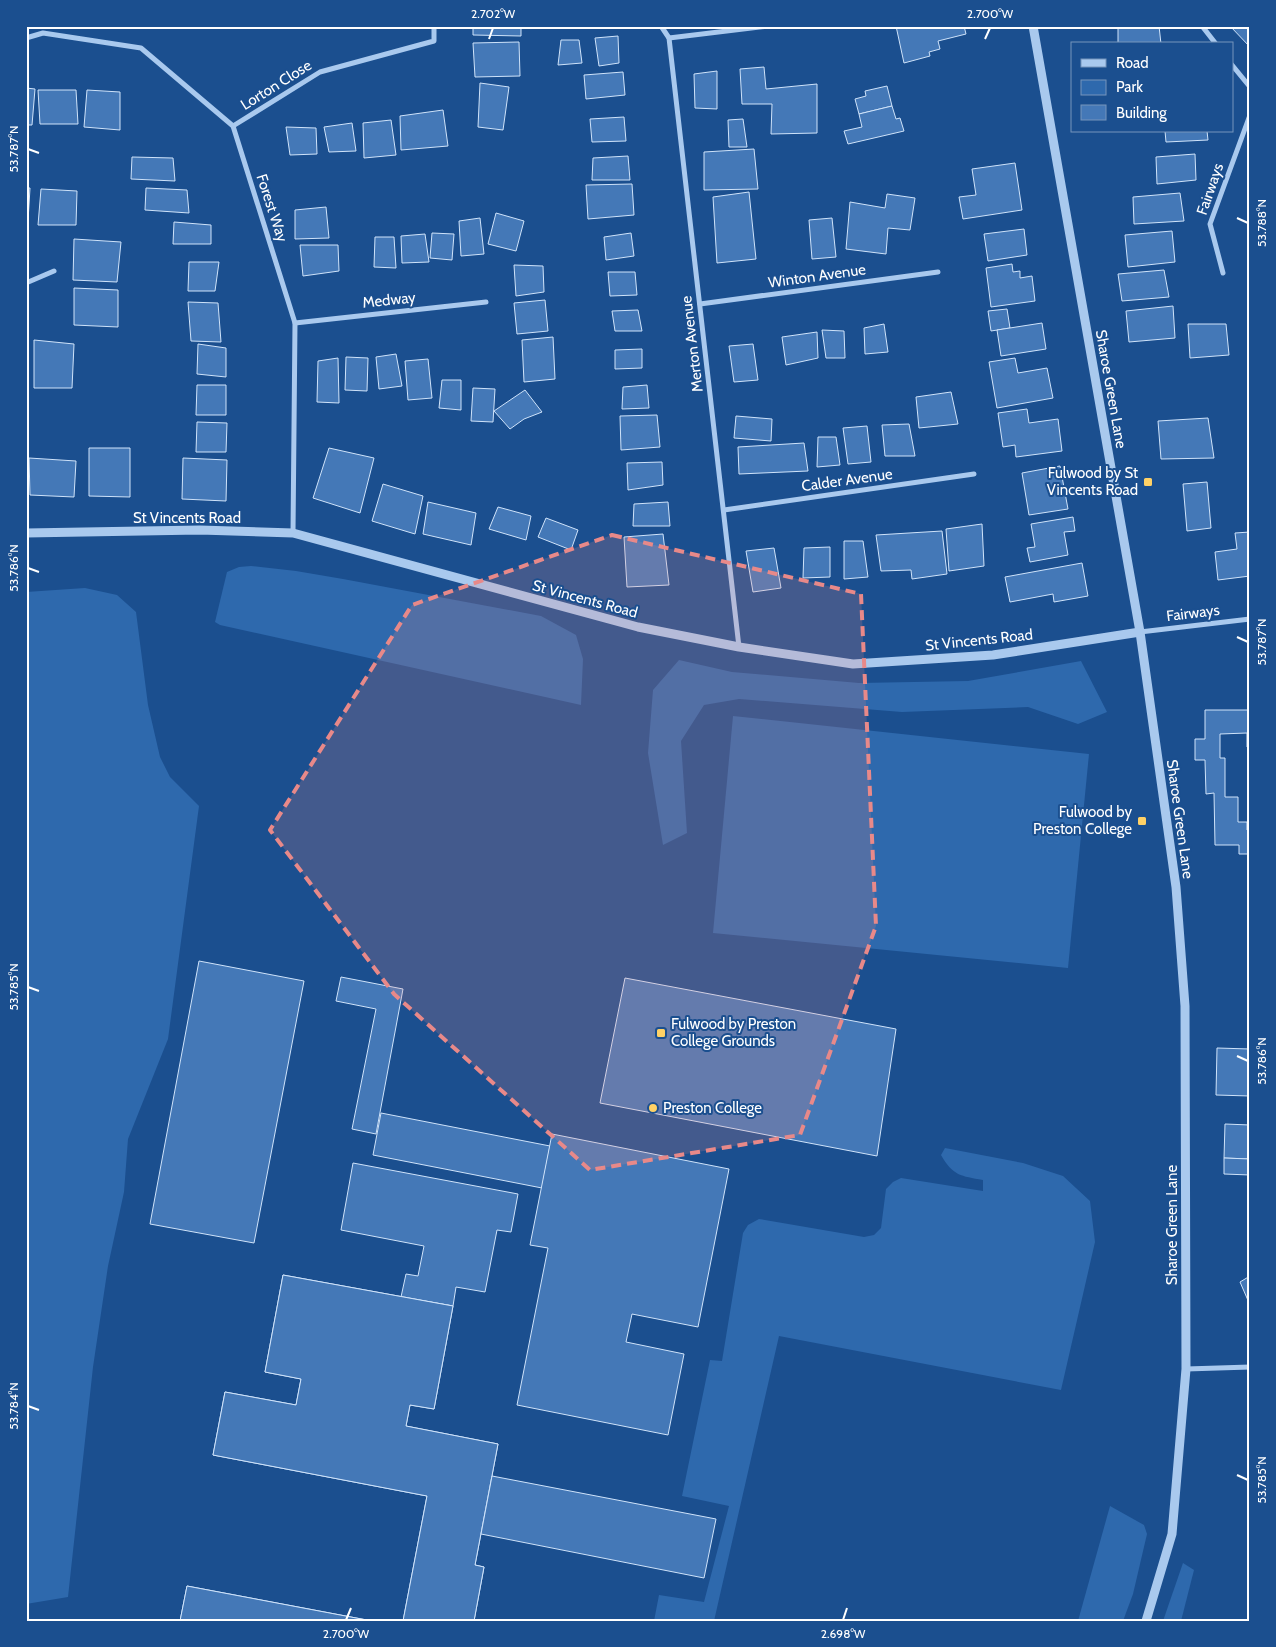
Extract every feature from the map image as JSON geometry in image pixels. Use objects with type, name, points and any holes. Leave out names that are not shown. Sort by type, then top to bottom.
[{"type":"street","name":"Lorton Close","points":[[233,126],[320,72],[434,41],[434,26]]},
{"type":"street","name":"Merton Avenue","points":[[661,26],[669,38],[739,647]]},
{"type":"street","points":[[669,38],[769,26]]},
{"type":"street","name":"Sharoe Green Lane","points":[[1033,26],[1140,632],[1176,887],[1185,1006],[1186,1369],[1172,1534],[1146,1621]]},
{"type":"street","points":[[1202,26],[1214,42]]},
{"type":"street","points":[[26,38],[43,33],[141,48],[233,126]]},
{"type":"street","points":[[1234,67],[1250,87]]},
{"type":"street","name":"Fairways","points":[[1223,273],[1210,224],[1250,115]]},
{"type":"street","name":"Forest Way","points":[[233,126],[296,323],[293,533]]},
{"type":"street","points":[[26,284],[54,272]]},
{"type":"street","name":"Winton Avenue","points":[[700,304],[938,272]]},
{"type":"street","name":"Medway","points":[[296,323],[486,302]]},
{"type":"street","name":"Calder Avenue","points":[[724,510],[974,474]]},
{"type":"street","name":"St Vincents Road","points":[[26,533],[200,530],[293,533],[638,627],[739,647],[853,664],[992,655],[1140,632]]},
{"type":"street","name":"Fairways","points":[[1140,632],[1250,619]]},
{"type":"street","points":[[1186,1369],[1250,1367]]},
{"type":"highlighted area","points":[[612,535],[861,594],[876,926],[800,1135],[590,1170],[394,994],[270,830],[412,605]]},
{"type":"green space","points":[[251,566],[343,579],[541,616],[576,635],[583,659],[581,705],[220,625],[215,622],[227,572],[239,567]]},
{"type":"green space","points":[[85,588],[117,595],[136,612],[148,705],[160,757],[170,777],[199,806],[168,1039],[128,1139],[124,1192],[108,1266],[93,1367],[68,1597],[26,1604],[26,592]]},
{"type":"green space","points":[[679,660],[732,672],[859,683],[968,681],[1081,661],[1107,712],[1078,724],[1028,707],[902,712],[739,699],[704,705],[681,741],[687,833],[663,845],[648,753],[653,690]]},
{"type":"green space","points":[[733,716],[1089,754],[1068,968],[713,933]]},
{"type":"green space","points":[[945,1148],[1023,1163],[1063,1176],[1090,1201],[1095,1242],[1061,1390],[779,1336],[714,1621],[654,1621],[659,1595],[704,1602],[729,1506],[682,1496],[710,1360],[722,1361],[743,1233],[748,1225],[759,1219],[864,1237],[874,1235],[881,1228],[886,1189],[893,1182],[901,1178],[983,1191],[983,1180],[958,1174],[945,1162],[941,1155]]},
{"type":"green space","points":[[1110,1506],[1144,1525],[1147,1534],[1133,1594],[1123,1621],[1078,1621]]},
{"type":"green space","points":[[1183,1563],[1194,1570],[1181,1621],[1163,1621]]},
{"type":"building","points":[[473,26],[521,26],[521,36],[473,35]]},
{"type":"building","points":[[896,26],[964,26],[966,34],[938,41],[940,49],[929,52],[930,56],[904,63]]},
{"type":"building","points":[[1118,26],[1159,26],[1161,42],[1118,42]]},
{"type":"building","points":[[1230,26],[1250,26],[1250,47]]},
{"type":"building","points":[[618,36],[619,63],[599,66],[595,38]]},
{"type":"building","points":[[561,40],[579,40],[582,63],[558,65]]},
{"type":"building","points":[[519,42],[520,76],[475,77],[473,43]]},
{"type":"building","points":[[764,67],[766,89],[817,84],[817,133],[771,134],[772,104],[742,104],[740,69]]},
{"type":"building","points":[[717,71],[717,109],[695,108],[694,74]]},
{"type":"building","points":[[623,72],[625,95],[586,99],[584,75]]},
{"type":"building","points":[[480,83],[509,87],[503,130],[478,127]]},
{"type":"building","points":[[887,86],[892,106],[859,114],[855,99],[866,96],[865,91]]},
{"type":"building","points":[[26,88],[35,89],[32,125],[26,125]]},
{"type":"building","points":[[38,90],[76,90],[78,124],[40,124]]},
{"type":"building","points":[[87,90],[120,92],[120,130],[84,127]]},
{"type":"building","points":[[892,106],[896,119],[900,118],[904,131],[848,144],[844,131],[862,127],[859,114]]},
{"type":"building","points":[[443,110],[448,146],[401,150],[400,116]]},
{"type":"building","points":[[624,117],[626,141],[592,142],[590,119]]},
{"type":"building","points":[[743,119],[747,147],[729,147],[728,120]]},
{"type":"building","points":[[391,120],[396,155],[364,158],[363,123]]},
{"type":"building","points":[[352,123],[356,151],[329,152],[324,127]]},
{"type":"building","points":[[286,127],[316,128],[317,154],[290,155]]},
{"type":"building","points":[[1165,132],[1207,132],[1208,140],[1166,142]]},
{"type":"building","points":[[754,149],[758,189],[704,190],[704,152]]},
{"type":"building","points":[[1195,154],[1196,180],[1157,184],[1156,157]]},
{"type":"building","points":[[628,156],[630,180],[592,180],[593,158]]},
{"type":"building","points":[[132,157],[173,158],[175,181],[131,179]]},
{"type":"building","points":[[1015,163],[1022,210],[963,219],[959,197],[976,195],[972,169]]},
{"type":"building","points":[[632,184],[634,215],[588,219],[586,185]]},
{"type":"building","points":[[26,188],[30,188],[28,221],[26,221]]},
{"type":"building","points":[[146,188],[187,190],[189,213],[145,210]]},
{"type":"building","points":[[41,189],[77,191],[76,225],[38,225]]},
{"type":"building","points":[[749,192],[756,259],[717,263],[713,197]]},
{"type":"building","points":[[1180,193],[1184,221],[1134,224],[1133,197]]},
{"type":"building","points":[[887,194],[915,198],[910,230],[888,228],[886,254],[846,249],[850,202],[885,208]]},
{"type":"building","points":[[326,207],[329,238],[295,239],[295,210]]},
{"type":"building","points":[[496,213],[524,221],[516,251],[488,244]]},
{"type":"building","points":[[480,218],[484,254],[461,256],[459,221]]},
{"type":"building","points":[[832,218],[836,257],[812,259],[809,220]]},
{"type":"building","points":[[174,222],[211,225],[211,244],[173,244]]},
{"type":"building","points":[[1024,229],[1027,255],[988,261],[984,234]]},
{"type":"building","points":[[1172,231],[1175,262],[1128,267],[1125,235]]},
{"type":"building","points":[[432,233],[454,234],[452,260],[430,258]]},
{"type":"building","points":[[631,233],[634,256],[606,260],[604,237]]},
{"type":"building","points":[[425,234],[429,262],[402,263],[401,236]]},
{"type":"building","points":[[375,237],[394,237],[396,268],[374,267]]},
{"type":"building","points":[[74,239],[121,242],[117,282],[73,280]]},
{"type":"building","points":[[300,245],[338,245],[339,271],[303,276]]},
{"type":"building","points":[[189,262],[219,262],[215,291],[188,291]]},
{"type":"building","points":[[1012,264],[1013,272],[1020,271],[1020,278],[1032,276],[1035,301],[991,307],[986,268]]},
{"type":"building","points":[[514,265],[543,266],[544,292],[516,296]]},
{"type":"building","points":[[1164,270],[1169,297],[1122,301],[1118,274]]},
{"type":"building","points":[[608,272],[635,272],[637,295],[610,296]]},
{"type":"building","points":[[74,288],[118,290],[118,327],[74,325]]},
{"type":"building","points":[[545,300],[548,331],[517,334],[514,303]]},
{"type":"building","points":[[188,302],[218,303],[221,342],[191,341]]},
{"type":"building","points":[[1173,306],[1175,338],[1129,342],[1126,311]]},
{"type":"building","points":[[1007,309],[1010,328],[991,331],[988,311]]},
{"type":"building","points":[[638,310],[642,331],[615,331],[612,311]]},
{"type":"building","points":[[1042,323],[1046,349],[1001,356],[997,330]]},
{"type":"building","points":[[884,324],[888,352],[865,354],[864,328]]},
{"type":"building","points":[[1188,324],[1226,324],[1229,355],[1190,358]]},
{"type":"building","points":[[822,330],[844,331],[845,358],[826,358]]},
{"type":"building","points":[[817,332],[818,358],[786,365],[782,337]]},
{"type":"building","points":[[553,337],[555,379],[524,382],[522,340]]},
{"type":"building","points":[[34,340],[74,344],[72,388],[34,388]]},
{"type":"building","points":[[198,344],[226,348],[226,377],[197,374]]},
{"type":"building","points":[[753,344],[758,380],[734,382],[729,346]]},
{"type":"building","points":[[642,349],[642,368],[615,369],[615,350]]},
{"type":"building","points":[[396,354],[402,386],[379,389],[376,357]]},
{"type":"building","points":[[346,357],[368,358],[367,391],[345,390]]},
{"type":"building","points":[[338,358],[339,403],[317,402],[318,361]]},
{"type":"building","points":[[1015,358],[1018,373],[1047,368],[1053,398],[997,408],[989,362]]},
{"type":"building","points":[[428,359],[432,398],[408,400],[405,361]]},
{"type":"building","points":[[442,380],[461,380],[461,410],[439,408]]},
{"type":"building","points":[[197,385],[226,385],[226,415],[196,415]]},
{"type":"building","points":[[647,385],[649,408],[622,409],[623,387]]},
{"type":"building","points":[[473,388],[495,389],[493,422],[471,421]]},
{"type":"building","points":[[525,390],[542,412],[524,419],[510,429],[494,411]]},
{"type":"building","points":[[951,392],[958,424],[919,428],[916,397]]},
{"type":"building","points":[[1027,409],[1029,423],[1058,419],[1062,451],[1016,457],[1015,445],[1003,447],[998,413]]},
{"type":"building","points":[[657,415],[660,447],[621,450],[620,416]]},
{"type":"building","points":[[736,416],[772,419],[771,441],[734,438]]},
{"type":"building","points":[[1208,418],[1214,458],[1161,459],[1158,421]]},
{"type":"building","points":[[197,422],[227,423],[226,452],[196,452]]},
{"type":"building","points":[[909,424],[915,456],[885,456],[882,425]]},
{"type":"building","points":[[867,426],[871,462],[848,464],[843,428]]},
{"type":"building","points":[[818,437],[836,437],[840,465],[817,467]]},
{"type":"building","points":[[804,443],[808,471],[739,474],[738,447]]},
{"type":"building","points":[[89,448],[130,448],[130,497],[89,496]]},
{"type":"building","points":[[329,448],[374,458],[360,513],[313,498]]},
{"type":"building","points":[[29,458],[76,461],[74,497],[30,495]]},
{"type":"building","points":[[183,458],[227,460],[226,501],[182,499]]},
{"type":"building","points":[[662,462],[663,485],[628,490],[627,463]]},
{"type":"building","points":[[1060,466],[1068,509],[1029,515],[1022,473]]},
{"type":"building","points":[[1207,482],[1211,528],[1187,531],[1183,484]]},
{"type":"building","points":[[383,484],[423,496],[415,534],[372,521]]},
{"type":"building","points":[[428,502],[476,513],[471,545],[423,534]]},
{"type":"building","points":[[668,502],[670,526],[633,526],[634,504]]},
{"type":"building","points":[[498,507],[531,516],[526,540],[489,529]]},
{"type":"building","points":[[1073,517],[1075,531],[1064,532],[1068,555],[1030,562],[1027,548],[1035,547],[1031,524]]},
{"type":"building","points":[[546,518],[578,530],[571,550],[538,537]]},
{"type":"building","points":[[982,524],[984,566],[949,571],[946,529]]},
{"type":"building","points":[[942,531],[947,574],[912,579],[911,570],[881,571],[876,535]]},
{"type":"building","points":[[1250,532],[1250,576],[1218,580],[1215,552],[1237,549],[1235,533]]},
{"type":"building","points":[[663,534],[669,585],[627,587],[624,537]]},
{"type":"building","points":[[844,541],[863,541],[868,577],[844,579]]},
{"type":"building","points":[[830,547],[830,577],[803,578],[804,548]]},
{"type":"building","points":[[774,548],[781,588],[753,592],[746,551]]},
{"type":"building","points":[[1082,563],[1088,596],[1054,602],[1053,594],[1010,602],[1005,577]]},
{"type":"building","points":[[1205,710],[1250,710],[1250,747],[1247,747],[1247,733],[1220,734],[1220,758],[1225,758],[1225,797],[1238,797],[1238,822],[1247,822],[1247,830],[1250,830],[1250,854],[1239,854],[1239,845],[1215,845],[1214,793],[1206,794],[1205,760],[1195,760],[1195,739],[1205,739]]},
{"type":"building","points":[[199,961],[304,981],[254,1243],[150,1224]]},
{"type":"building","points":[[341,977],[403,989],[376,1134],[352,1129],[376,1009],[336,1001]]},
{"type":"building","points":[[625,978],[896,1029],[877,1156],[600,1103]]},
{"type":"building","points":[[1217,1048],[1250,1049],[1250,1096],[1216,1095]]},
{"type":"building","points":[[381,1113],[550,1146],[542,1188],[373,1155]]},
{"type":"building","points":[[1225,1124],[1250,1125],[1250,1159],[1224,1158]]},
{"type":"building","name":"Preston College","points":[[552,1134],[729,1169],[698,1327],[632,1314],[626,1342],[684,1354],[668,1435],[517,1405],[548,1248],[530,1245]]},
{"type":"building","points":[[1224,1158],[1250,1159],[1250,1175],[1224,1174]]},
{"type":"building","points":[[353,1163],[518,1194],[511,1232],[497,1230],[485,1292],[456,1287],[453,1306],[401,1297],[406,1274],[418,1276],[424,1246],[341,1230]]},
{"type":"building","points":[[283,1275],[453,1306],[434,1409],[410,1405],[406,1426],[498,1444],[475,1565],[484,1567],[474,1621],[403,1621],[427,1496],[213,1455],[225,1392],[296,1405],[301,1379],[265,1372]],"holes":[[[327,1382],[385,1393],[380,1420],[321,1409]]]},
{"type":"building","points":[[283,1275],[453,1306],[434,1409],[410,1405],[406,1426],[498,1444],[475,1565],[484,1567],[474,1621],[403,1621],[427,1496],[213,1455],[225,1392],[296,1405],[301,1379],[265,1372]]},
{"type":"building","points":[[1250,1276],[1250,1305],[1240,1282]]},
{"type":"building","points":[[492,1476],[716,1519],[704,1578],[481,1534]]},
{"type":"building","points":[[187,1586],[372,1621],[180,1621]]},
{"type":"building","points":[[187,1586],[372,1621],[180,1621]]},
{"type":"place","name":"Fulwood by St Vincents Road","points":[[1148,482]]},
{"type":"place","name":"Fulwood by Preston College","points":[[1142,821]]},
{"type":"place","name":"Fulwood by Preston College Grounds","points":[[661,1033]]},
{"type":"place","name":"Preston College","points":[[653,1108]]}]
